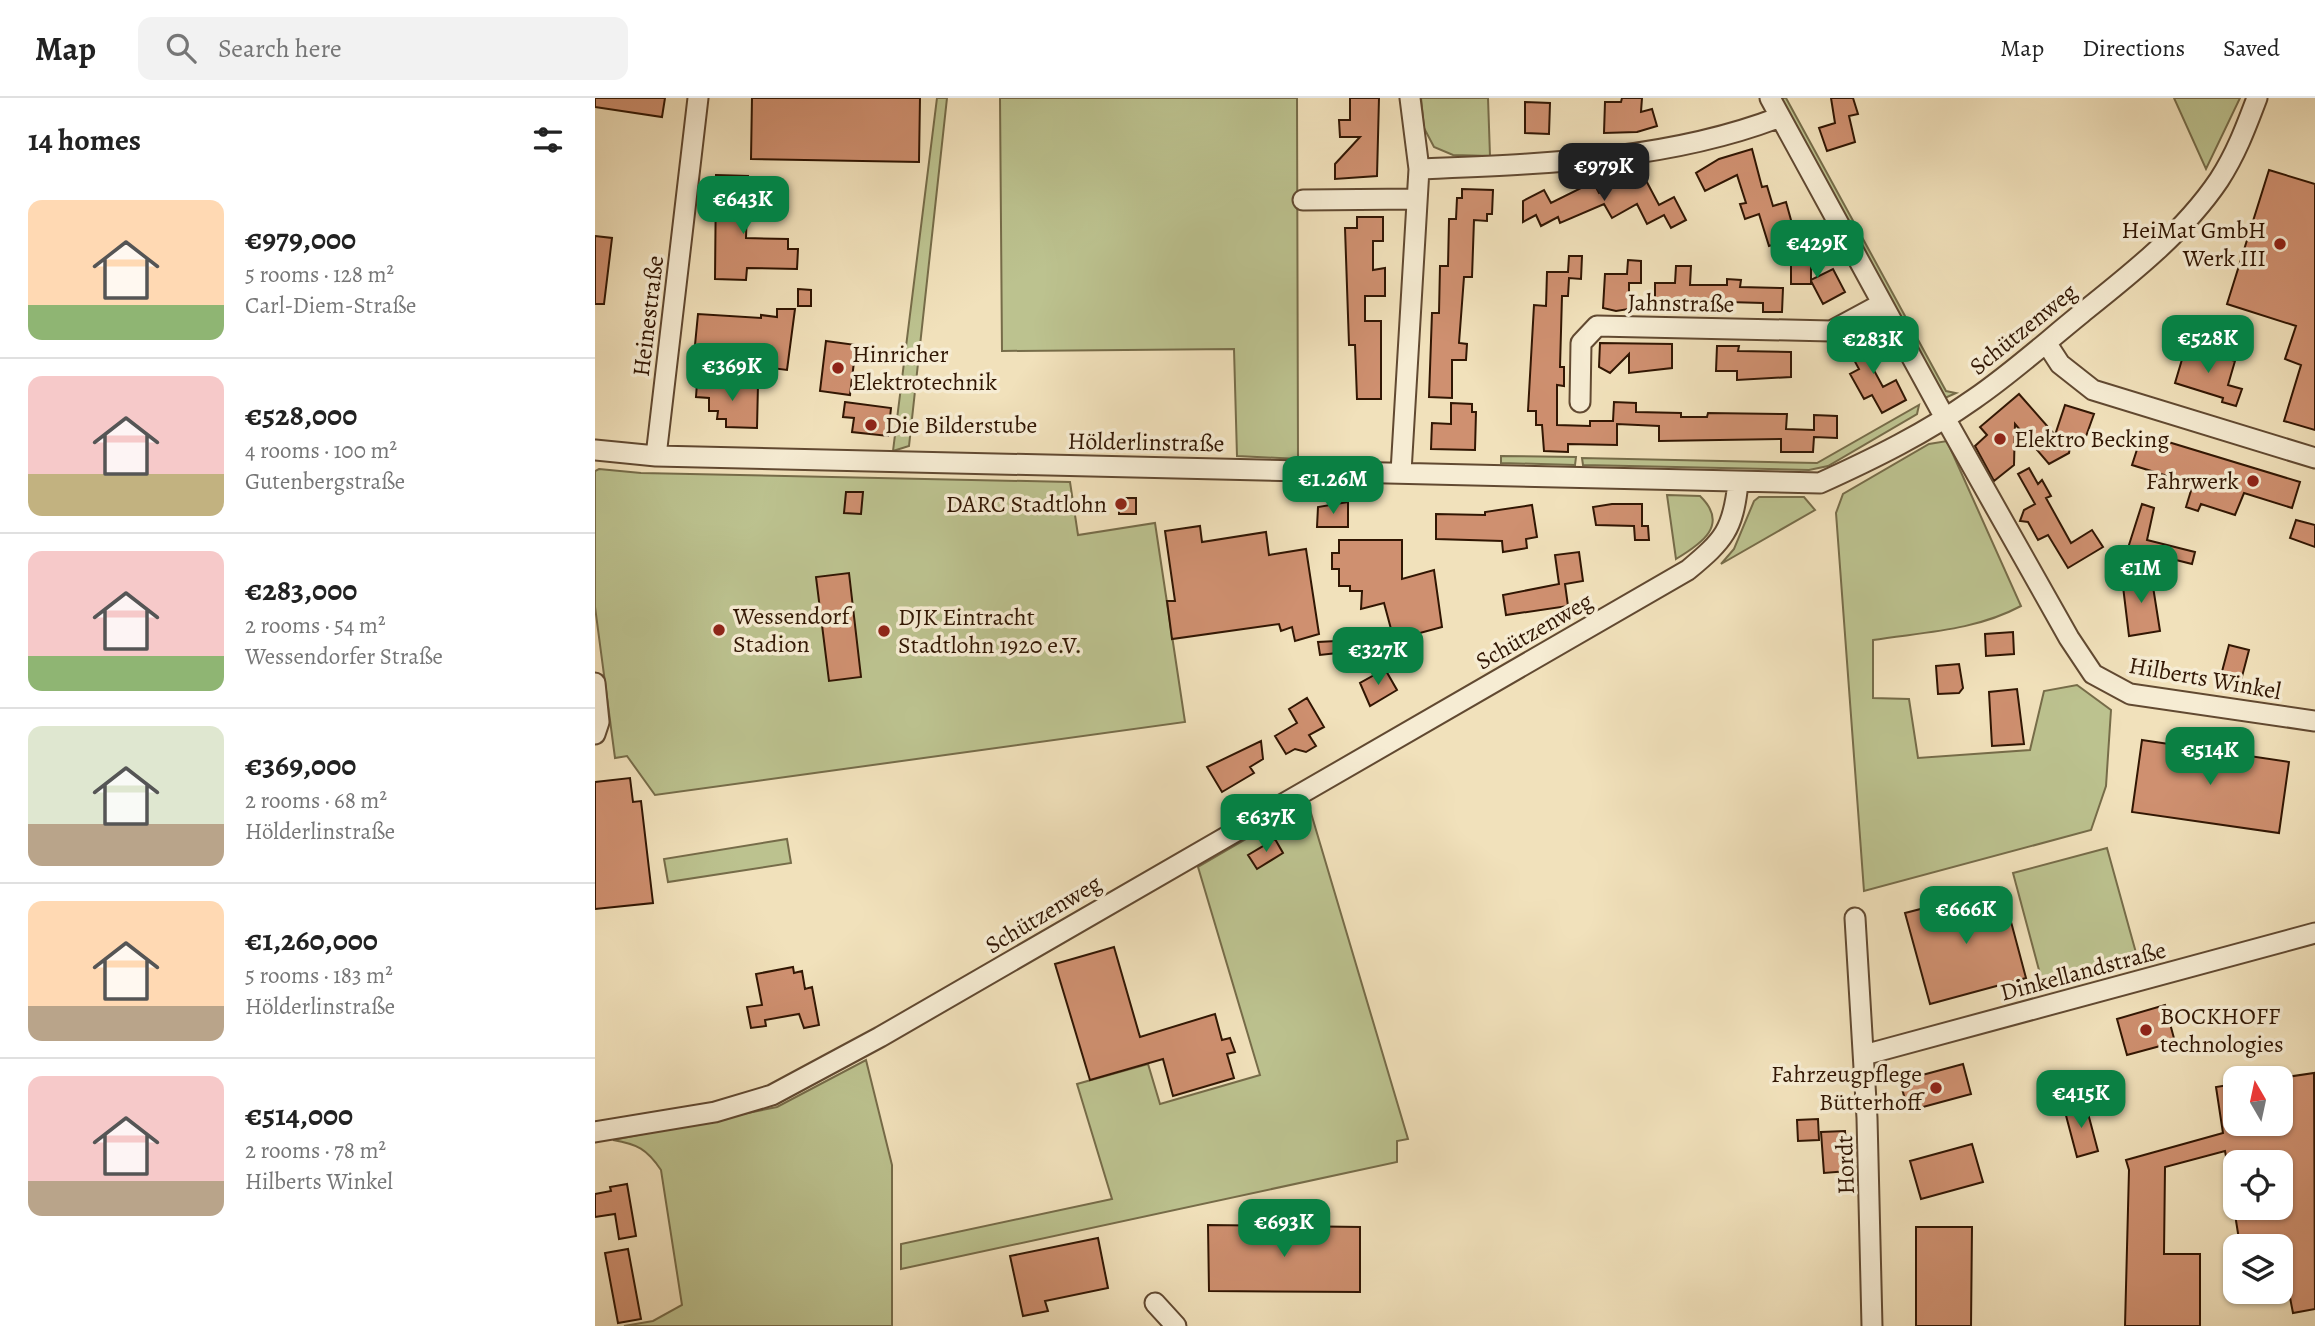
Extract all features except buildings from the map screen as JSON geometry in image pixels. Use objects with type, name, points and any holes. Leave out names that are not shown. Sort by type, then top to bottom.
[{"type":"street","name":"Heinestraße","points":[[656,456],[698,98]]},
{"type":"street","points":[[1401,472],[1419,169],[1411,98]]},
{"type":"street","name":"Hilberts Winkel","points":[[1770,98],[1881,304],[2069,638],[2093,674],[2130,694],[2315,721]]},
{"type":"street","name":"Schützenweg","points":[[595,1132],[715,1112],[772,1095],[880,1037],[1688,569],[1716,547],[1735,517],[1738,483],[1820,483],[1872,460],[1945,418],[2047,344],[2133,271],[2195,210],[2234,155],[2257,98]]},
{"type":"street","points":[[1419,169],[1575,161],[1732,135],[1780,117]]},
{"type":"street","points":[[1303,200],[1416,200]]},
{"type":"street","name":"Jahnstraße","points":[[1580,402],[1581,343],[1597,326],[1831,331],[1881,304]]},
{"type":"street","points":[[2047,344],[2060,364],[2093,390],[2315,458]]},
{"type":"street","name":"Hölderlinstraße","points":[[595,450],[656,456],[1401,472],[1738,483]]},
{"type":"street","points":[[595,682],[599,714],[595,734]]},
{"type":"street","name":"Hordt","points":[[1855,918],[1872,1238],[1872,1326]]},
{"type":"street","name":"Dinkellandstraße","points":[[1864,1055],[2315,933]]},
{"type":"street","points":[[1154,1303],[1176,1326]]},
{"type":"green space","points":[[937,98],[947,98],[909,446],[893,451]]},
{"type":"green space","points":[[1000,98],[1297,98],[1298,459],[1237,456],[1234,349],[1002,351]]},
{"type":"green space","points":[[1421,98],[1488,98],[1490,156],[1453,155],[1434,147],[1424,128]]},
{"type":"green space","points":[[1775,98],[1786,98],[1946,391],[1956,393],[1945,398]]},
{"type":"green space","points":[[2174,98],[2240,98],[2206,169]]},
{"type":"green space","points":[[1919,405],[1917,414],[1828,466],[1809,470],[1583,465],[1582,458],[1817,463]]},
{"type":"green space","points":[[1947,441],[2021,606],[1967,626],[1873,640],[1873,698],[1909,699],[1918,758],[2030,750],[2044,691],[2077,685],[2111,710],[2106,786],[2091,830],[1864,891],[1836,513],[1843,494],[1929,444]]},
{"type":"green space","points":[[1501,456],[1576,457],[1575,465],[1501,463]]},
{"type":"green space","name":"DJK Eintracht Stadtlohn 1920 e.V.","points":[[599,469],[641,473],[1070,482],[1078,535],[1155,523],[1185,722],[655,795],[627,756],[615,758],[595,607],[595,471]]},
{"type":"green space","points":[[1667,495],[1700,496],[1709,506],[1712,516],[1709,533],[1695,547],[1676,559]]},
{"type":"green space","points":[[1759,497],[1804,497],[1815,510],[1721,564],[1734,549],[1754,501]]},
{"type":"green space","points":[[1308,803],[1408,1139],[1397,1141],[1397,1162],[901,1269],[901,1244],[1112,1199],[1077,1084],[1148,1064],[1160,1104],[1260,1075],[1198,867]]},
{"type":"green space","points":[[787,839],[791,863],[668,882],[664,859]]},
{"type":"green space","points":[[2107,848],[2138,960],[2043,985],[2013,873]]},
{"type":"green space","points":[[866,1060],[892,1165],[892,1326],[624,1326],[653,1321],[682,1305],[661,1170],[641,1149],[613,1140],[777,1107]]},
{"type":"place","name":"HeiMat GmbH Werk III","points":[[2280,244]]},
{"type":"place","name":"Hinricher Elektrotechnik","points":[[838,368]]},
{"type":"place","name":"Die Bilderstube","points":[[871,425]]},
{"type":"place","name":"Elektro Becking","points":[[2000,439]]},
{"type":"place","name":"Fahrwerk","points":[[2253,481]]},
{"type":"place","name":"DARC Stadtlohn","points":[[1121,504]]},
{"type":"place","name":"Wessendorf Stadion","points":[[719,630]]},
{"type":"place","name":"DJK Eintracht Stadtlohn 1920 e.V.","points":[[884,631]]},
{"type":"place","name":"BOCKHOFF technologies","points":[[2146,1030]]},
{"type":"place","name":"Fahrzeugpflege Bütterhoff","points":[[1936,1088]]}]
